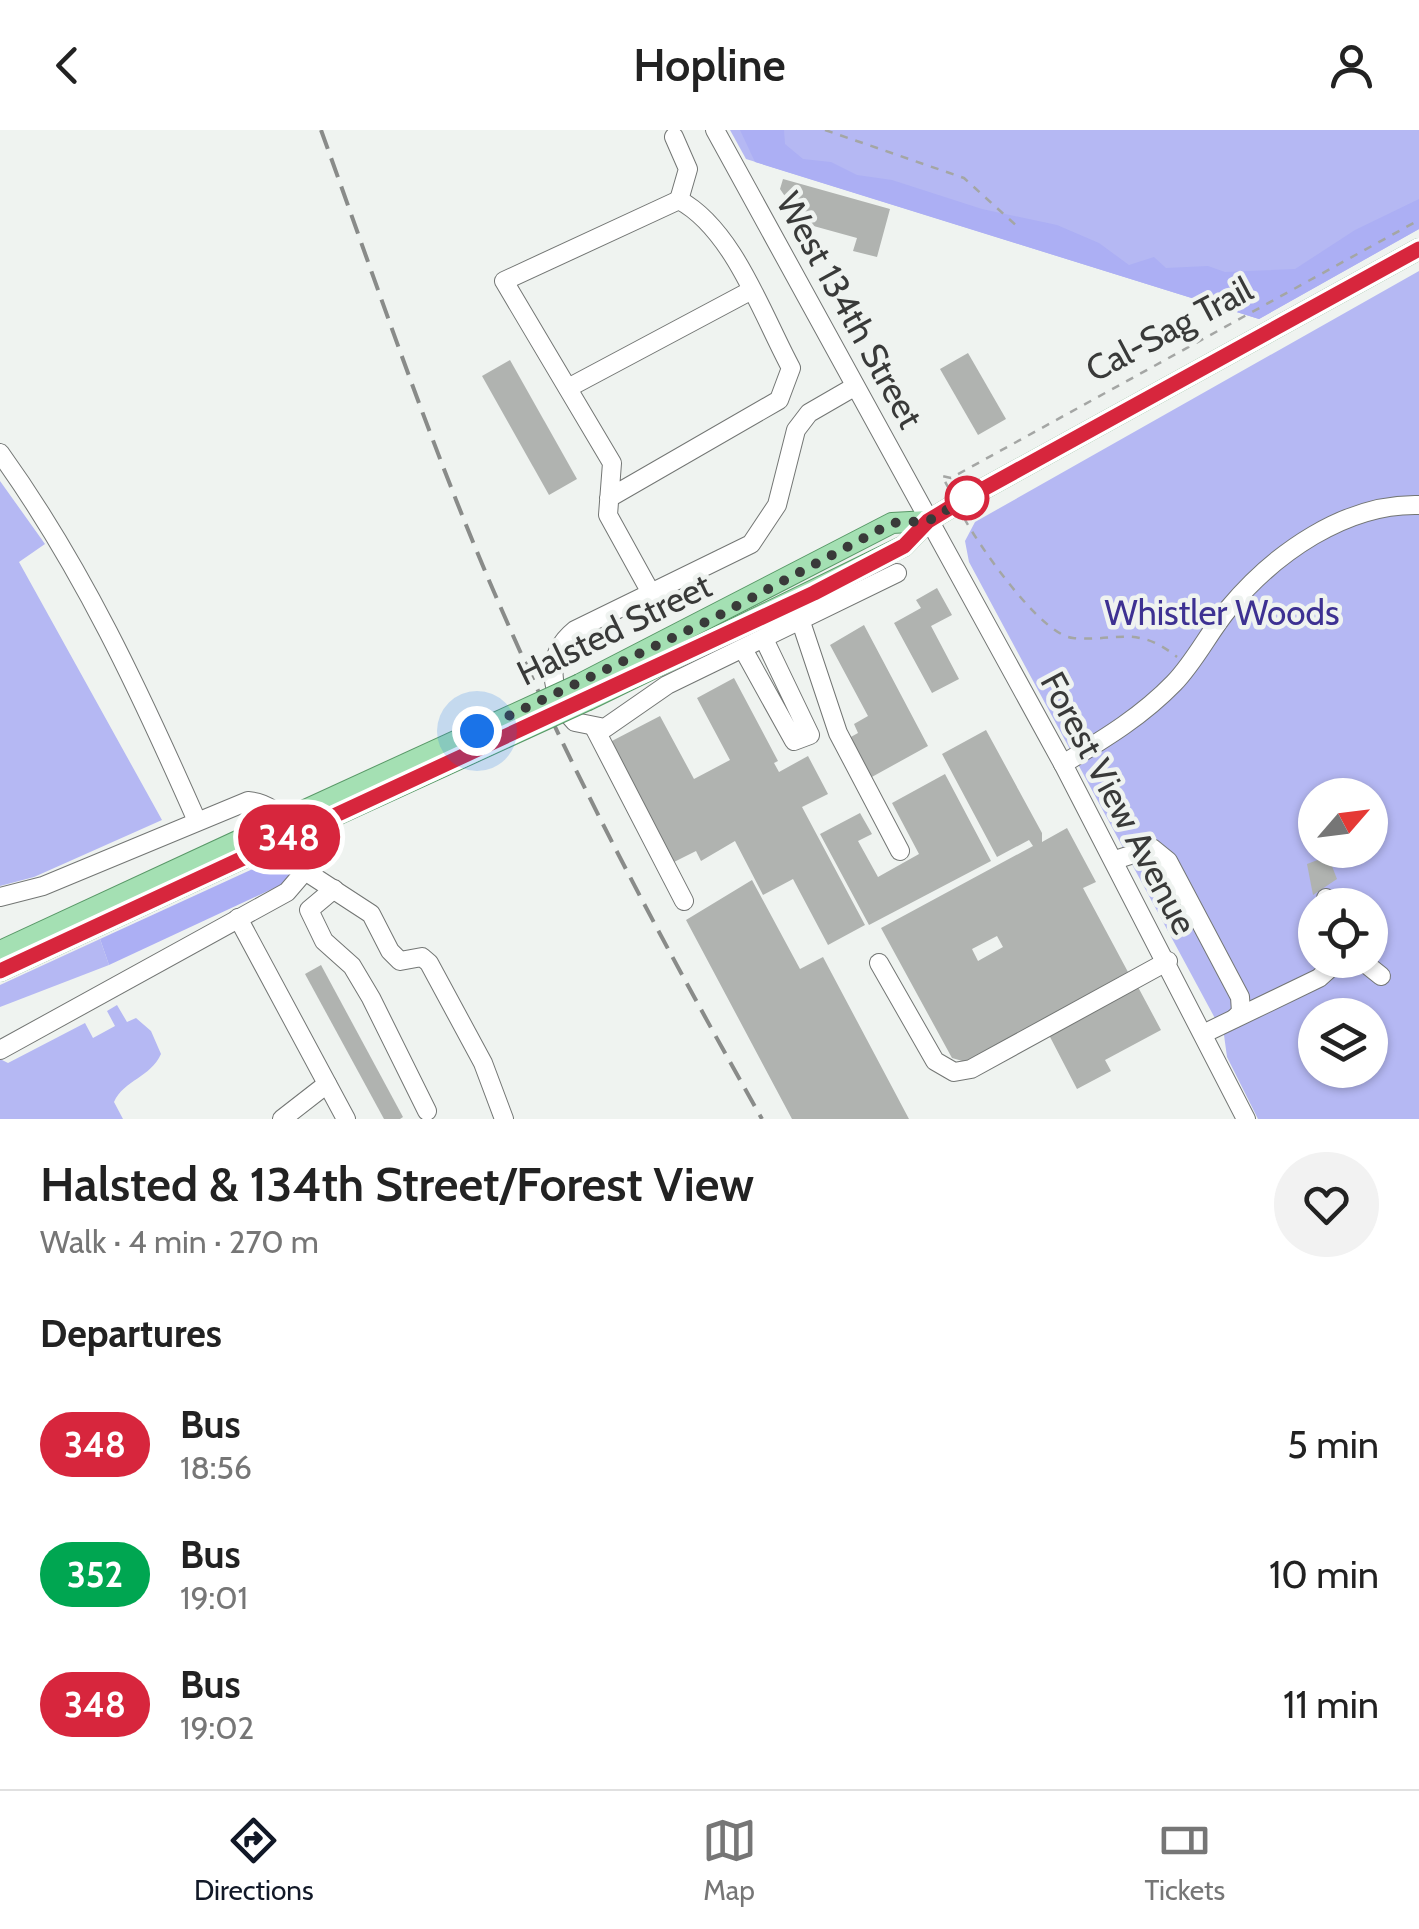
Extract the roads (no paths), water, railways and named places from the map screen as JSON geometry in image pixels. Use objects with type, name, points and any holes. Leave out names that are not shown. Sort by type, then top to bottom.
[{"type":"main road","name":"Halsted Street","points":[[0,952],[275,834],[904,546],[928,521],[1419,249]]},
{"type":"main road","name":"Halsted Street","points":[[0,972],[275,834]]},
{"type":"street","name":"West 134th Street","points":[[714,130],[928,521]]},
{"type":"street","points":[[651,593],[608,515],[612,463],[504,281],[679,200],[688,169],[674,137]]},
{"type":"street","points":[[610,498],[779,400],[792,368],[731,247],[699,211],[679,200]]},
{"type":"street","points":[[568,388],[750,291]]},
{"type":"street","points":[[854,387],[809,414],[796,430],[777,505],[752,544],[575,630],[557,651],[553,683],[558,698],[575,722],[595,729],[617,723],[649,694],[898,573]]},
{"type":"street","points":[[0,453],[40,508],[129,666],[196,820]]},
{"type":"street","points":[[1063,764],[1125,728],[1188,666],[1245,590],[1298,546],[1358,516],[1419,506]]},
{"type":"street","name":"Forest View Avenue","points":[[928,521],[1115,860],[1206,1032],[1246,1119]]},
{"type":"street","points":[[801,622],[838,733],[900,851]]},
{"type":"street","points":[[743,649],[794,741],[810,735],[764,639]]},
{"type":"street","points":[[595,729],[684,901]]},
{"type":"street","points":[[0,897],[43,886],[238,804],[259,802],[282,818],[305,855],[305,871],[288,892],[0,1050]]},
{"type":"street","points":[[1115,860],[1152,848],[1168,860],[1240,997],[1241,1012],[1236,1018]]},
{"type":"street","points":[[305,871],[371,914],[390,951],[400,961],[422,957],[434,970],[484,1063],[504,1119]]},
{"type":"street","points":[[309,910],[334,889]]},
{"type":"street","points":[[288,892],[309,910],[324,941],[352,966],[428,1111]]},
{"type":"street","points":[[238,918],[346,1119]]},
{"type":"street","points":[[879,963],[935,1061],[954,1072],[971,1069],[1168,961]]},
{"type":"street","points":[[1206,1032],[1319,978]]},
{"type":"street","points":[[282,1119],[327,1084]]},
{"type":"railway","points":[[321,130],[447,478],[524,660],[621,859],[762,1119]]},
{"type":"park label","name":"Whistler Woods","points":[[1222,612]]}]
